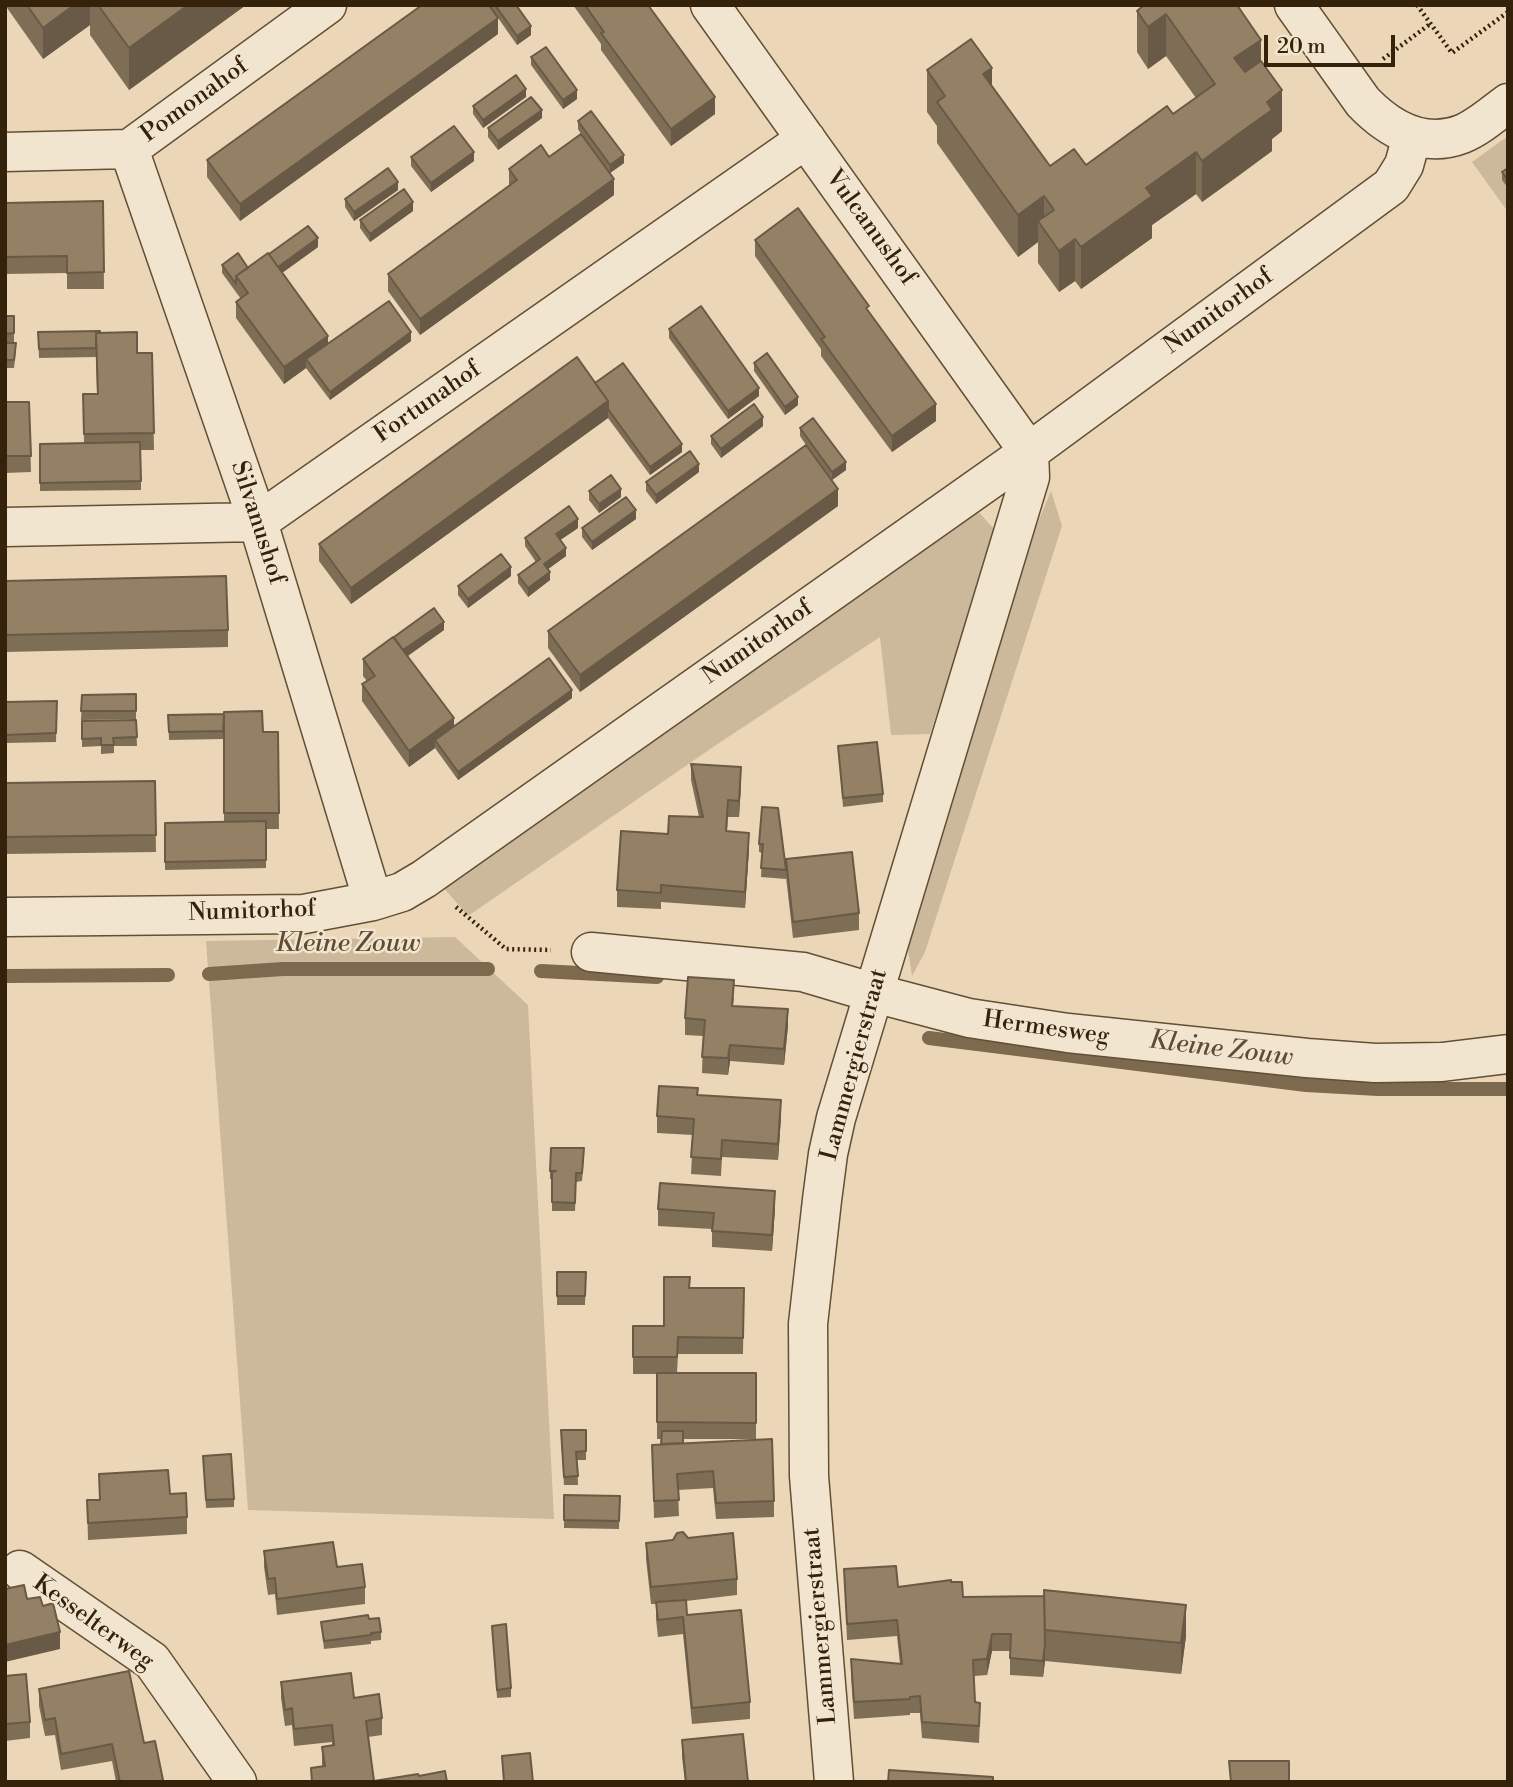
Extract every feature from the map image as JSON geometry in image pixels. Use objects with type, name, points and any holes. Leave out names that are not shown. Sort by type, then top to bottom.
[{"type":"street","name":"Pomonahof","points":[[5,152],[129,149],[327,5]]},
{"type":"street","name":"Vulcanushof","points":[[710,5],[1029,452]]},
{"type":"street","points":[[1294,5],[1363,102],[1398,131],[1412,136],[1445,138],[1461,134],[1508,103]]},
{"type":"street","name":"Numitorhof","points":[[5,917],[304,914],[373,901],[401,892],[424,879],[1029,452],[1391,186],[1404,165],[1412,136]]},
{"type":"street","name":"Fortunahof","points":[[258,522],[806,139]]},
{"type":"street","name":"Silvanushof","points":[[129,149],[258,522],[373,901]]},
{"type":"street","name":"Lammergierstraat","points":[[834,1782],[809,1476],[808,1325],[828,1154],[836,1118],[1030,477],[1029,452]]},
{"type":"street","points":[[5,527],[258,522]]},
{"type":"street","name":"Hermesweg","points":[[591,952],[803,972],[969,1018],[1068,1033],[1307,1058],[1388,1063],[1442,1062],[1508,1054]]},
{"type":"street","name":"Kesselterweg","points":[[20,1570],[152,1661],[237,1782]]},
{"type":"path","points":[[1417,5],[1452,53],[1508,12]]},
{"type":"path","points":[[1350,83],[1430,24]]},
{"type":"path","points":[[424,879],[506,948],[591,952]]},
{"type":"shaded area","points":[[1508,136],[1508,212],[1472,162]]},
{"type":"shaded area","points":[[1051,491],[1062,526],[925,952],[912,976],[907,943],[1036,527]]},
{"type":"shaded area","points":[[973,506],[997,532],[930,734],[891,735],[880,637],[716,745],[468,916],[438,881]]},
{"type":"shaded area","points":[[455,937],[528,1005],[554,1519],[248,1510],[206,941]]},
{"type":"building","points":[[27,5],[74,5],[43,28]]},
{"type":"building","points":[[98,5],[188,5],[129,48]]},
{"type":"building","points":[[422,5],[489,5],[498,18],[240,204],[207,160]]},
{"type":"building","points":[[495,5],[516,5],[531,26],[517,36]]},
{"type":"building","points":[[585,5],[648,5],[715,97],[671,129],[601,33],[604,32]]},
{"type":"building","points":[[1144,5],[1237,5],[1261,40],[1234,58],[1245,72],[1261,61],[1282,90],[1267,102],[1272,110],[1202,161],[1196,152],[1146,188],[1152,196],[1081,247],[1075,239],[1059,251],[1038,221],[1054,210],[1044,196],[1018,215],[937,102],[945,96],[927,70],[971,39],[992,68],[983,74],[1050,166],[1074,149],[1086,165],[1167,106],[1173,114],[1215,84],[1166,14],[1148,27],[1137,11]]},
{"type":"building","points":[[546,47],[577,90],[563,100],[531,57]]},
{"type":"building","points":[[516,75],[526,89],[483,120],[473,106]]},
{"type":"building","points":[[531,97],[542,110],[498,141],[488,128]]},
{"type":"building","points":[[591,111],[624,155],[610,165],[578,121]]},
{"type":"building","points":[[454,126],[474,152],[431,183],[411,157]]},
{"type":"building","points":[[581,134],[614,179],[420,319],[388,274],[517,180],[509,169],[541,145],[549,157]]},
{"type":"building","points":[[388,168],[398,182],[354,212],[345,199]]},
{"type":"building","points":[[1508,168],[1508,180],[1502,172]]},
{"type":"building","points":[[404,189],[413,202],[370,234],[360,220]]},
{"type":"building","points":[[103,201],[104,272],[67,273],[67,256],[5,257],[5,203]]},
{"type":"building","points":[[798,208],[936,404],[892,436],[821,339],[825,337],[755,240]]},
{"type":"building","points":[[308,226],[318,238],[278,267],[269,254]]},
{"type":"building","points":[[238,253],[248,268],[236,276],[236,284],[222,265]]},
{"type":"building","points":[[268,253],[328,336],[284,367],[236,302],[248,293],[236,276]]},
{"type":"building","points":[[389,301],[411,332],[330,392],[306,359]]},
{"type":"building","points":[[701,306],[759,388],[728,411],[669,329]]},
{"type":"building","points":[[5,316],[14,316],[14,333],[5,334]]},
{"type":"building","points":[[100,331],[96,333],[96,348],[39,349],[38,332]]},
{"type":"building","points":[[137,332],[137,353],[152,353],[154,433],[84,434],[83,394],[98,394],[96,333]]},
{"type":"building","points":[[5,343],[16,343],[14,360],[5,360]]},
{"type":"building","points":[[767,353],[798,397],[785,407],[754,363]]},
{"type":"building","points":[[577,357],[608,401],[351,588],[319,544]]},
{"type":"building","points":[[623,363],[682,444],[650,467],[608,409],[608,401],[595,383]]},
{"type":"building","points":[[5,402],[29,402],[31,456],[5,456]]},
{"type":"building","points":[[754,404],[763,417],[721,449],[711,436]]},
{"type":"building","points":[[813,418],[846,462],[832,472],[800,428]]},
{"type":"building","points":[[140,442],[141,481],[40,483],[40,444]]},
{"type":"building","points":[[806,445],[838,489],[580,675],[548,631]]},
{"type":"building","points":[[690,451],[699,464],[656,495],[646,482]]},
{"type":"building","points":[[611,475],[621,489],[599,504],[589,491]]},
{"type":"building","points":[[626,497],[636,510],[592,542],[582,528]]},
{"type":"building","points":[[569,506],[578,519],[556,534],[566,548],[544,564],[550,572],[528,588],[518,575],[540,559],[525,538]]},
{"type":"building","points":[[501,554],[511,567],[468,599],[458,586]]},
{"type":"building","points":[[226,576],[228,630],[5,635],[5,581]]},
{"type":"building","points":[[434,608],[444,622],[403,650],[394,637]]},
{"type":"building","points":[[393,637],[454,718],[409,751],[362,684],[375,676],[363,659]]},
{"type":"building","points":[[549,658],[572,690],[458,772],[435,740]]},
{"type":"building","points":[[136,694],[136,711],[81,711],[82,695]]},
{"type":"building","points":[[57,701],[56,733],[5,735],[5,702]]},
{"type":"building","points":[[262,711],[263,732],[278,732],[279,813],[224,813],[224,712]]},
{"type":"building","points":[[224,714],[223,731],[169,732],[168,715]]},
{"type":"building","points":[[136,720],[137,737],[113,738],[114,745],[101,745],[101,738],[82,739],[82,721]]},
{"type":"building","points":[[877,742],[883,794],[843,798],[838,746]]},
{"type":"building","points":[[691,764],[741,767],[739,801],[728,800],[726,831],[749,833],[745,892],[661,885],[661,893],[617,890],[621,831],[668,834],[669,816],[703,817]]},
{"type":"building","points":[[155,781],[156,835],[5,837],[5,783]]},
{"type":"building","points":[[762,807],[778,808],[786,870],[761,868],[763,844],[759,844]]},
{"type":"building","points":[[266,821],[266,860],[165,862],[165,823]]},
{"type":"building","points":[[852,852],[859,913],[793,922],[786,859]]},
{"type":"building","points":[[688,977],[734,980],[732,1006],[788,1009],[784,1049],[730,1045],[728,1058],[702,1057],[705,1020],[685,1018]]},
{"type":"building","points":[[659,1086],[698,1088],[697,1095],[781,1100],[778,1144],[722,1140],[721,1159],[691,1157],[694,1119],[657,1116]]},
{"type":"building","points":[[551,1148],[584,1148],[582,1173],[576,1173],[575,1203],[552,1202],[552,1172],[556,1171],[550,1171]]},
{"type":"building","points":[[660,1183],[775,1191],[772,1235],[712,1231],[714,1213],[658,1209]]},
{"type":"building","points":[[557,1272],[586,1272],[585,1296],[557,1296]]},
{"type":"building","points":[[664,1277],[690,1277],[689,1288],[744,1288],[743,1338],[678,1337],[677,1357],[633,1357],[633,1326],[664,1326]]},
{"type":"building","points":[[657,1373],[756,1373],[756,1423],[657,1422]]},
{"type":"building","points":[[561,1430],[586,1430],[586,1451],[576,1452],[578,1476],[564,1477]]},
{"type":"building","points":[[662,1431],[683,1431],[683,1443],[661,1444]]},
{"type":"building","points":[[772,1439],[774,1501],[716,1503],[713,1471],[677,1474],[679,1500],[654,1501],[652,1445]]},
{"type":"building","points":[[231,1454],[234,1499],[206,1500],[203,1456]]},
{"type":"building","points":[[168,1470],[170,1494],[186,1493],[187,1517],[88,1523],[87,1500],[100,1500],[99,1474]]},
{"type":"building","points":[[564,1495],[620,1496],[619,1521],[564,1520]]},
{"type":"building","points":[[683,1532],[688,1538],[733,1533],[737,1579],[651,1587],[646,1543],[673,1540],[677,1533]]},
{"type":"building","points":[[333,1542],[337,1567],[362,1564],[365,1587],[277,1599],[275,1578],[268,1579],[264,1551]]},
{"type":"building","points":[[896,1566],[898,1587],[951,1580],[962,1582],[963,1597],[1044,1596],[1043,1661],[1010,1658],[1011,1634],[992,1634],[987,1659],[973,1660],[975,1702],[980,1703],[979,1726],[922,1722],[920,1696],[854,1702],[851,1659],[902,1664],[897,1620],[847,1624],[844,1569]]},
{"type":"building","points":[[24,1585],[27,1599],[40,1597],[43,1606],[53,1603],[60,1632],[5,1645],[5,1589]]},
{"type":"building","points":[[1044,1590],[1186,1605],[1181,1643],[1045,1630]]},
{"type":"building","points":[[686,1600],[687,1615],[741,1610],[750,1702],[692,1708],[683,1617],[658,1620],[656,1602]]},
{"type":"building","points":[[368,1615],[369,1619],[379,1618],[381,1632],[324,1641],[321,1622]]},
{"type":"building","points":[[506,1624],[511,1688],[497,1690],[492,1626]]},
{"type":"building","points":[[129,1671],[144,1743],[155,1741],[163,1780],[157,1782],[120,1782],[112,1744],[61,1754],[55,1718],[45,1720],[39,1689]]},
{"type":"building","points":[[351,1673],[354,1698],[379,1694],[382,1718],[366,1721],[374,1781],[445,1771],[447,1782],[312,1782],[311,1768],[325,1766],[322,1747],[334,1745],[332,1725],[294,1729],[292,1708],[285,1710],[281,1682]]},
{"type":"building","points":[[26,1674],[30,1722],[5,1724],[5,1676]]},
{"type":"building","points":[[743,1734],[748,1782],[686,1782],[682,1740]]},
{"type":"building","points":[[530,1753],[533,1782],[504,1782],[502,1756]]},
{"type":"building","points":[[1229,1761],[1289,1761],[1289,1782],[1231,1782]]},
{"type":"building","points":[[889,1770],[993,1777],[993,1782],[888,1782]]},
{"type":"waterway","name":"Kleine Zouw","points":[[209,974],[283,969],[488,969]]},
{"type":"waterway","name":"Kleine Zouw","points":[[541,971],[657,977]]},
{"type":"waterway","name":"Kleine Zouw","points":[[5,976],[168,975]]},
{"type":"waterway","name":"Kleine Zouw","points":[[929,1038],[1306,1085],[1378,1089],[1508,1089]]}]
